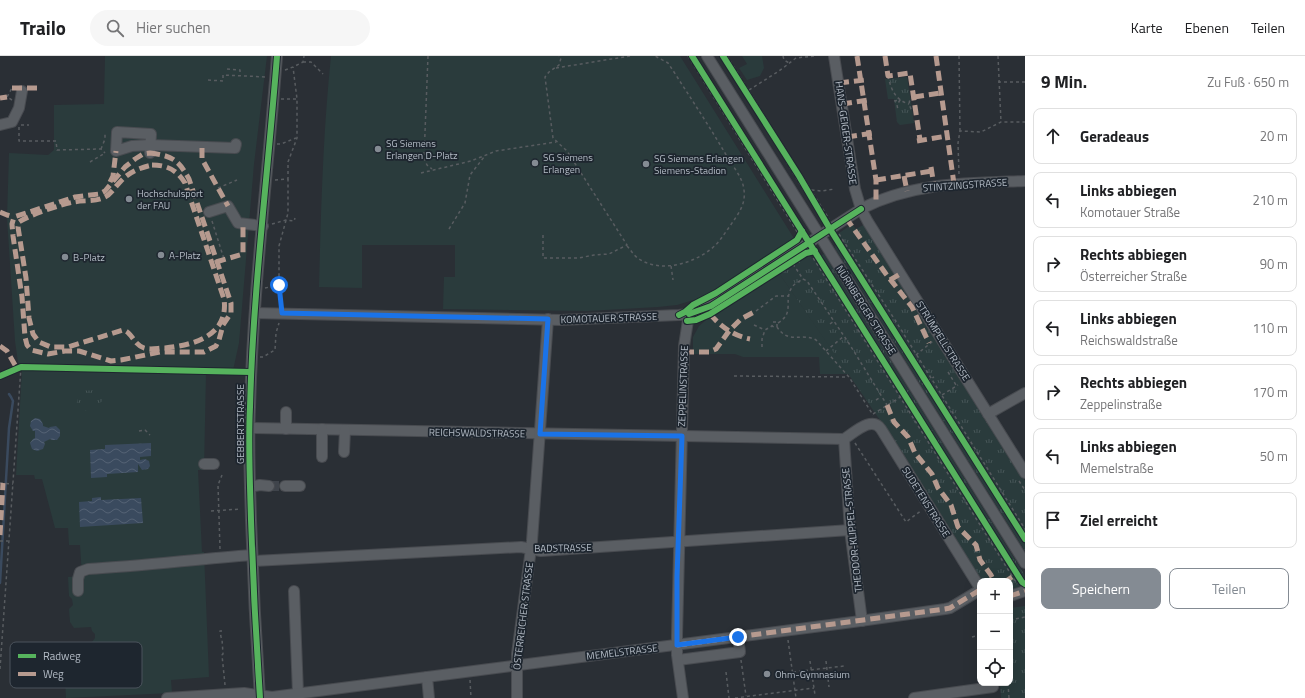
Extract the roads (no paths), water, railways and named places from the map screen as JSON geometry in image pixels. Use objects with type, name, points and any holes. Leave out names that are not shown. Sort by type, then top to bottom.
[{"type":"street","name":"GEBBERTSTRASSE","points":[[260,697],[250,487],[249,428],[257,290],[277,56]]},
{"type":"street","name":"NÜRNBERGER STRASSE","points":[[707,56],[1025,563]]},
{"type":"street","name":"HANS-GEIGER-STRASSE","points":[[834,56],[855,189],[861,209]]},
{"type":"street","points":[[0,125],[15,124],[19,108],[17,89]]},
{"type":"street","points":[[150,149],[151,134],[117,132],[116,151],[132,146],[150,149],[235,148],[236,144]]},
{"type":"street","name":"STINTZINGSTRASSE","points":[[820,235],[876,201],[907,191],[959,184],[1025,181]]},
{"type":"street","points":[[209,212],[228,206],[238,223],[263,226]]},
{"type":"street","name":"STRÜMPELLSTRASSE","points":[[861,209],[988,414],[1021,476]]},
{"type":"street","name":"KOMOTAUER STRASSE","points":[[256,313],[548,319],[689,314],[710,306],[820,235]]},
{"type":"street","name":"ZEPPELINSTRASSE","points":[[683,698],[677,645],[684,346],[689,314]]},
{"type":"street","name":"ÖSTERREICHER STRASSE","points":[[517,698],[517,654],[531,549],[548,319]]},
{"type":"street","points":[[988,414],[1010,400],[1025,393]]},
{"type":"street","points":[[289,429],[290,415]]},
{"type":"street","name":"SUDETENSTRASSE","points":[[849,440],[871,420],[878,424],[977,584]]},
{"type":"street","name":"REICHSWALDSTRASSE","points":[[249,428],[849,440]]},
{"type":"street","points":[[322,430],[322,457]]},
{"type":"street","points":[[345,430],[345,451]]},
{"type":"street","name":"THEODOR-KLIPPEL-STRASSE","points":[[849,440],[850,530],[862,621]]},
{"type":"street","points":[[250,487],[260,485],[269,486]]},
{"type":"street","points":[[285,486],[300,486]]},
{"type":"street","name":"BADSTRASSE","points":[[78,591],[78,579],[80,572],[88,569],[147,565],[220,557],[253,558],[521,548],[541,551],[850,530]]},
{"type":"street","points":[[1013,594],[1024,587]]},
{"type":"street","points":[[294,591],[298,693]]},
{"type":"street","name":"MEMELSTRASSE","points":[[167,698],[244,693],[260,697],[272,697],[862,621],[950,608],[977,591]]},
{"type":"street","points":[[678,660],[740,652],[738,637]]},
{"type":"street","points":[[427,677],[429,698]]},
{"type":"street","points":[[914,698],[986,686]]},
{"type":"street","points":[[992,686],[994,698]]},
{"type":"street","points":[[346,687],[347,698]]},
{"type":"water","points":[[35,418],[40,419],[43,426],[49,428],[56,426],[60,430],[60,436],[57,440],[50,439],[44,442],[45,444],[43,449],[37,451],[32,449],[30,443],[35,438],[35,431],[33,431],[30,426],[31,421]]},
{"type":"water","points":[[151,443],[151,456],[140,457],[140,460],[145,459],[149,461],[150,466],[148,469],[142,470],[138,464],[138,472],[107,474],[107,477],[91,478],[90,450],[105,449],[105,445]]},
{"type":"water","points":[[101,497],[101,500],[141,498],[143,523],[80,527],[79,502],[92,501],[92,498]]},
{"type":"waterway","points":[[0,583],[9,428],[13,401],[9,394]]},
{"type":"tunnel","points":[[269,486],[285,486]]},
{"type":"place","name":"SG Siemens Erlangen D-Platz","points":[[378,149]]},
{"type":"place","name":"SG Siemens Erlangen","points":[[535,163]]},
{"type":"place","name":"SG Siemens Erlangen Siemens-Stadion","points":[[646,164]]},
{"type":"place","name":"Hochschulsport der FAU","points":[[129,199]]},
{"type":"place","name":"A-Platz","points":[[161,255]]},
{"type":"place","name":"B-Platz","points":[[65,257]]},
{"type":"place","name":"Ohm-Gymnasium","points":[[767,674]]}]
